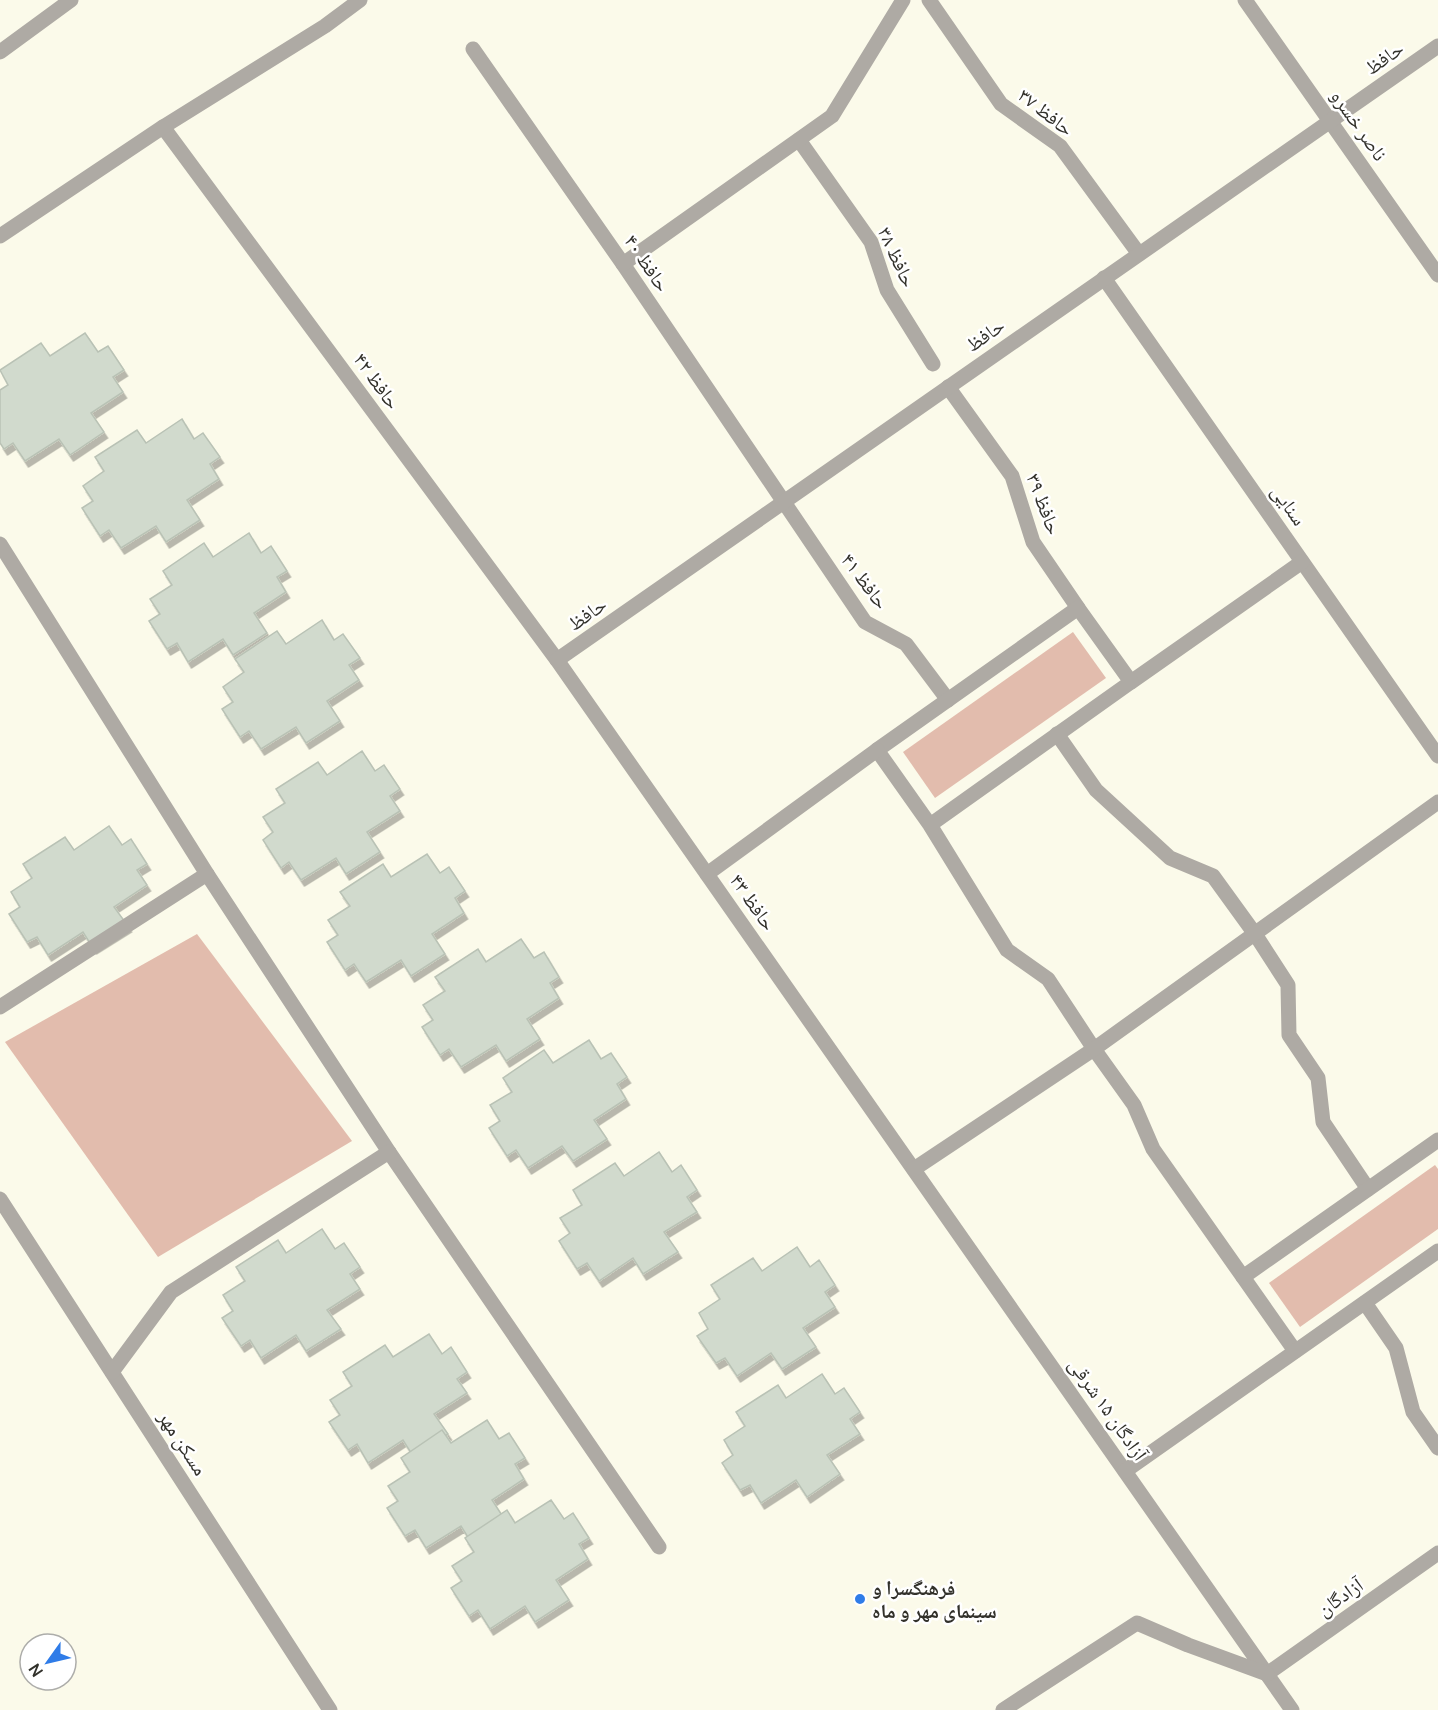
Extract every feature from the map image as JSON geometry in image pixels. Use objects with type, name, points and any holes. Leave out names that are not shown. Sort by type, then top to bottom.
[{"type":"street","points":[[0,52],[71,0]]},
{"type":"street","points":[[0,236],[163,127],[324,27],[360,0]]},
{"type":"street","points":[[623,264],[832,116],[903,0]]},
{"type":"street","name":"حافظ ۳۷","points":[[929,0],[1001,104],[1060,146],[1139,255]]},
{"type":"street","name":"ناصر خسرو","points":[[1245,0],[1438,275]]},
{"type":"street","name":"حافظ","points":[[557,660],[1438,46]]},
{"type":"street","name":"حافظ ۴۰","points":[[473,49],[623,264],[783,502]]},
{"type":"street","name":"حافظ ۴۲","points":[[163,127],[557,660]]},
{"type":"street","name":"حافظ ۳۸","points":[[799,140],[871,242],[887,290],[933,364]]},
{"type":"street","name":"سنایی","points":[[1104,278],[1438,756]]},
{"type":"street","name":"حافظ ۳۹","points":[[948,387],[1012,476],[1033,542],[1131,682]]},
{"type":"street","name":"حافظ ۴۱","points":[[783,502],[865,622],[906,644],[948,700]]},
{"type":"street","points":[[0,544],[207,874],[389,1152],[659,1547]]},
{"type":"street","points":[[930,825],[1302,562]]},
{"type":"street","points":[[707,874],[1078,608]]},
{"type":"street","name":"حافظ ۴۳","points":[[557,660],[914,1169]]},
{"type":"street","points":[[1057,734],[1096,790],[1170,858],[1213,876],[1255,934],[1288,985],[1289,1035],[1318,1077],[1323,1122],[1368,1189]]},
{"type":"street","points":[[877,750],[930,825],[1007,950],[1048,979],[1134,1106],[1153,1149],[1295,1351]]},
{"type":"street","points":[[914,1169],[1094,1049],[1438,802]]},
{"type":"street","points":[[0,1007],[207,874]]},
{"type":"street","points":[[1243,1277],[1438,1140]]},
{"type":"street","points":[[112,1372],[171,1292],[389,1152]]},
{"type":"street","name":"آزادگان ۱۵ شرقی","points":[[914,1169],[1292,1710]]},
{"type":"street","name":"مسکن مهر","points":[[0,1199],[330,1710]]},
{"type":"street","points":[[1125,1471],[1438,1251]]},
{"type":"street","points":[[1365,1303],[1396,1348],[1413,1412],[1438,1448]]},
{"type":"street","name":"آزادگان","points":[[1267,1674],[1438,1553]]},
{"type":"street","points":[[1003,1710],[1137,1623],[1188,1645],[1267,1674]]},
{"type":"shaded area","points":[[1073,632],[1106,678],[935,798],[903,752]]},
{"type":"shaded area","points":[[197,934],[352,1141],[158,1257],[5,1042]]},
{"type":"shaded area","points":[[1435,1165],[1438,1169],[1438,1229],[1300,1327],[1269,1283]]},
{"type":"building","points":[[85,333],[98,352],[108,346],[124,370],[113,377],[123,392],[91,413],[104,432],[70,455],[59,439],[25,461],[13,443],[4,449],[0,443],[0,390],[8,385],[0,370],[41,343],[50,356]]},
{"type":"building","points":[[182,419],[194,439],[203,433],[220,457],[210,464],[219,479],[187,500],[200,520],[166,542],[156,526],[121,548],[109,530],[100,536],[82,508],[93,501],[83,486],[104,471],[95,457],[137,430],[146,443]]},
{"type":"building","points":[[249,533],[261,553],[271,546],[287,571],[277,577],[286,592],[254,613],[267,633],[233,655],[223,639],[188,662],[177,643],[167,649],[149,621],[160,614],[150,599],[172,585],[163,571],[204,543],[213,557]]},
{"type":"building","points":[[322,620],[334,640],[343,634],[360,658],[349,665],[359,680],[327,701],[340,721],[306,743],[296,727],[261,749],[249,731],[240,737],[222,709],[233,702],[223,687],[244,672],[235,659],[277,631],[286,644]]},
{"type":"building","points":[[362,751],[375,771],[384,765],[400,789],[390,796],[400,811],[367,832],[380,852],[346,874],[336,858],[301,880],[289,862],[281,868],[263,840],[273,832],[263,817],[285,803],[276,789],[318,762],[327,775]]},
{"type":"building","points":[[109,826],[122,845],[131,839],[147,864],[137,870],[147,885],[114,907],[128,926],[93,948],[83,932],[48,955],[37,937],[27,942],[9,914],[20,907],[11,892],[32,878],[23,864],[65,837],[74,850]]},
{"type":"building","points":[[427,854],[440,873],[449,867],[465,891],[455,898],[464,913],[432,934],[445,954],[411,976],[401,960],[366,982],[354,964],[345,970],[327,942],[338,935],[328,920],[350,906],[340,892],[383,864],[391,877]]},
{"type":"building","points":[[521,939],[534,958],[544,952],[559,977],[550,983],[559,998],[527,1019],[540,1039],[506,1061],[496,1045],[461,1067],[449,1049],[440,1055],[422,1027],[433,1020],[423,1005],[445,991],[435,977],[478,949],[486,962]]},
{"type":"building","points":[[589,1040],[601,1059],[611,1053],[627,1077],[617,1084],[626,1099],[594,1120],[607,1139],[573,1161],[562,1146],[528,1168],[516,1150],[507,1156],[489,1128],[500,1121],[490,1105],[512,1092],[503,1078],[544,1050],[553,1063]]},
{"type":"building","points":[[659,1152],[672,1172],[681,1165],[697,1190],[687,1197],[697,1212],[664,1232],[678,1252],[643,1274],[633,1258],[599,1281],[587,1263],[577,1269],[559,1241],[570,1233],[560,1218],[582,1205],[573,1190],[615,1163],[624,1176]]},
{"type":"building","points":[[322,1229],[335,1249],[344,1243],[360,1267],[350,1274],[360,1289],[327,1310],[341,1329],[306,1351],[296,1335],[261,1358],[250,1340],[241,1346],[222,1318],[233,1311],[223,1295],[245,1281],[236,1267],[278,1240],[286,1253]]},
{"type":"building","points":[[797,1247],[810,1267],[819,1260],[835,1285],[825,1292],[835,1307],[803,1328],[816,1347],[782,1369],[771,1353],[737,1376],[725,1358],[716,1363],[697,1336],[708,1329],[699,1313],[720,1299],[711,1285],[753,1258],[762,1271]]},
{"type":"building","points":[[429,1334],[442,1354],[451,1347],[467,1372],[457,1379],[467,1393],[434,1414],[448,1434],[413,1456],[403,1440],[368,1463],[357,1444],[348,1450],[329,1422],[340,1415],[330,1400],[352,1386],[343,1372],[385,1345],[393,1357]]},
{"type":"building","points":[[822,1374],[835,1394],[844,1388],[860,1412],[850,1419],[860,1434],[827,1455],[840,1474],[807,1497],[796,1480],[761,1503],[750,1485],[740,1490],[722,1463],[733,1455],[724,1440],[745,1426],[736,1412],[778,1385],[786,1398]]},
{"type":"building","points":[[487,1420],[499,1439],[509,1433],[525,1458],[515,1464],[524,1479],[492,1500],[505,1520],[471,1542],[461,1526],[426,1548],[415,1530],[405,1536],[387,1508],[398,1501],[388,1486],[410,1472],[401,1458],[442,1430],[451,1443]]},
{"type":"building","points":[[551,1500],[564,1519],[573,1513],[589,1538],[579,1544],[588,1559],[556,1580],[569,1600],[535,1622],[525,1606],[490,1629],[478,1610],[469,1616],[451,1588],[462,1581],[452,1566],[474,1552],[465,1538],[507,1510],[515,1523]]},
{"type":"place","name":"فرهنگسرا و سینمای مهر و ماه","points":[[860,1599]]}]
